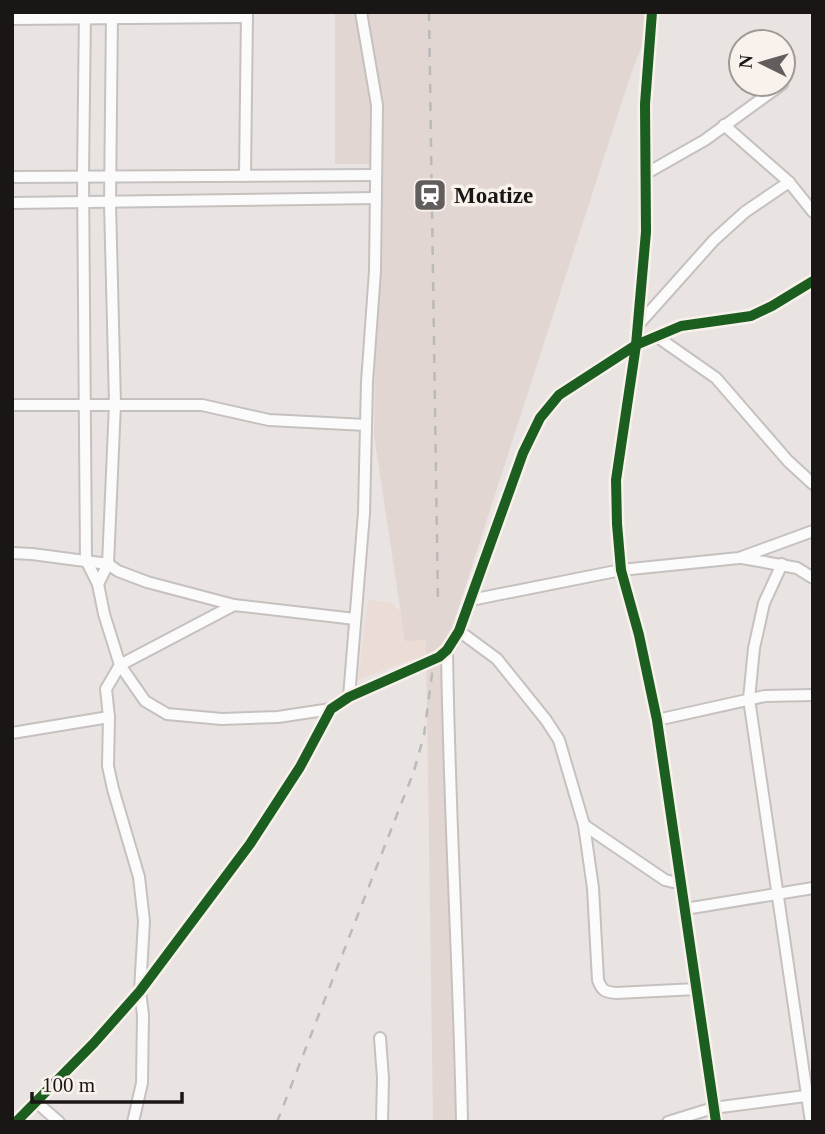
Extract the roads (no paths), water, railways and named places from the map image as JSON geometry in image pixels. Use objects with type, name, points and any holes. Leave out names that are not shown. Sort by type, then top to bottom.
[{"type":"street","points":[[349,697],[364,513],[376,198],[377,106],[361,12]]},
{"type":"street","points":[[652,12],[645,104],[646,232],[636,345],[616,480],[621,570],[639,635],[657,720],[716,1122]]},
{"type":"street","points":[[12,19],[85,15],[247,15],[245,176]]},
{"type":"street","points":[[85,15],[83,203],[86,560],[98,584],[120,665],[145,701],[167,714],[222,719],[278,717],[331,709],[349,697],[439,657],[459,631],[523,453],[540,418],[559,395],[636,345],[656,336],[681,327],[751,316],[813,281]]},
{"type":"street","points":[[98,584],[108,564],[115,404],[110,202],[112,15]]},
{"type":"street","points":[[647,173],[705,140],[762,98]]},
{"type":"street","points":[[724,125],[789,182],[813,212]]},
{"type":"street","points":[[12,177],[375,175]]},
{"type":"street","points":[[638,325],[714,240],[745,212],[789,182]]},
{"type":"street","points":[[12,204],[376,198]]},
{"type":"street","points":[[656,336],[716,378],[813,485]]},
{"type":"street","points":[[12,405],[202,405],[269,420],[366,425]]},
{"type":"street","points":[[739,558],[813,531]]},
{"type":"street","points":[[12,553],[108,564],[118,571],[147,582],[234,605],[355,619]]},
{"type":"street","points":[[471,600],[621,570],[739,558],[797,568],[813,578]]},
{"type":"street","points":[[782,564],[764,603],[754,648],[749,699],[777,896],[810,1096],[811,1122]]},
{"type":"street","points":[[133,1122],[142,1083],[143,1015],[140,990],[144,921],[139,877],[108,766],[109,717],[106,689],[120,665],[234,605]]},
{"type":"street","points":[[459,631],[497,659],[559,740],[584,825],[593,888],[598,980],[601,989],[616,993],[697,989]]},
{"type":"street","points":[[447,650],[462,1122]]},
{"type":"street","points":[[657,720],[749,699],[813,695]]},
{"type":"street","points":[[16,1122],[94,1043],[140,990],[250,844],[300,767],[331,709]]},
{"type":"street","points":[[12,733],[109,717]]},
{"type":"street","points":[[584,825],[665,880],[673,882],[680,879]]},
{"type":"street","points":[[685,909],[813,888]]},
{"type":"street","points":[[380,1038],[382,1122]]},
{"type":"street","points":[[668,1122],[713,1108],[810,1096]]},
{"type":"street","points":[[35,1101],[59,1122]]},
{"type":"railway","points":[[429,12],[438,604]]},
{"type":"railway","points":[[277,1122],[414,771],[424,735],[434,659]]},
{"type":"place","name":"Moatize","points":[[430,195]]}]
